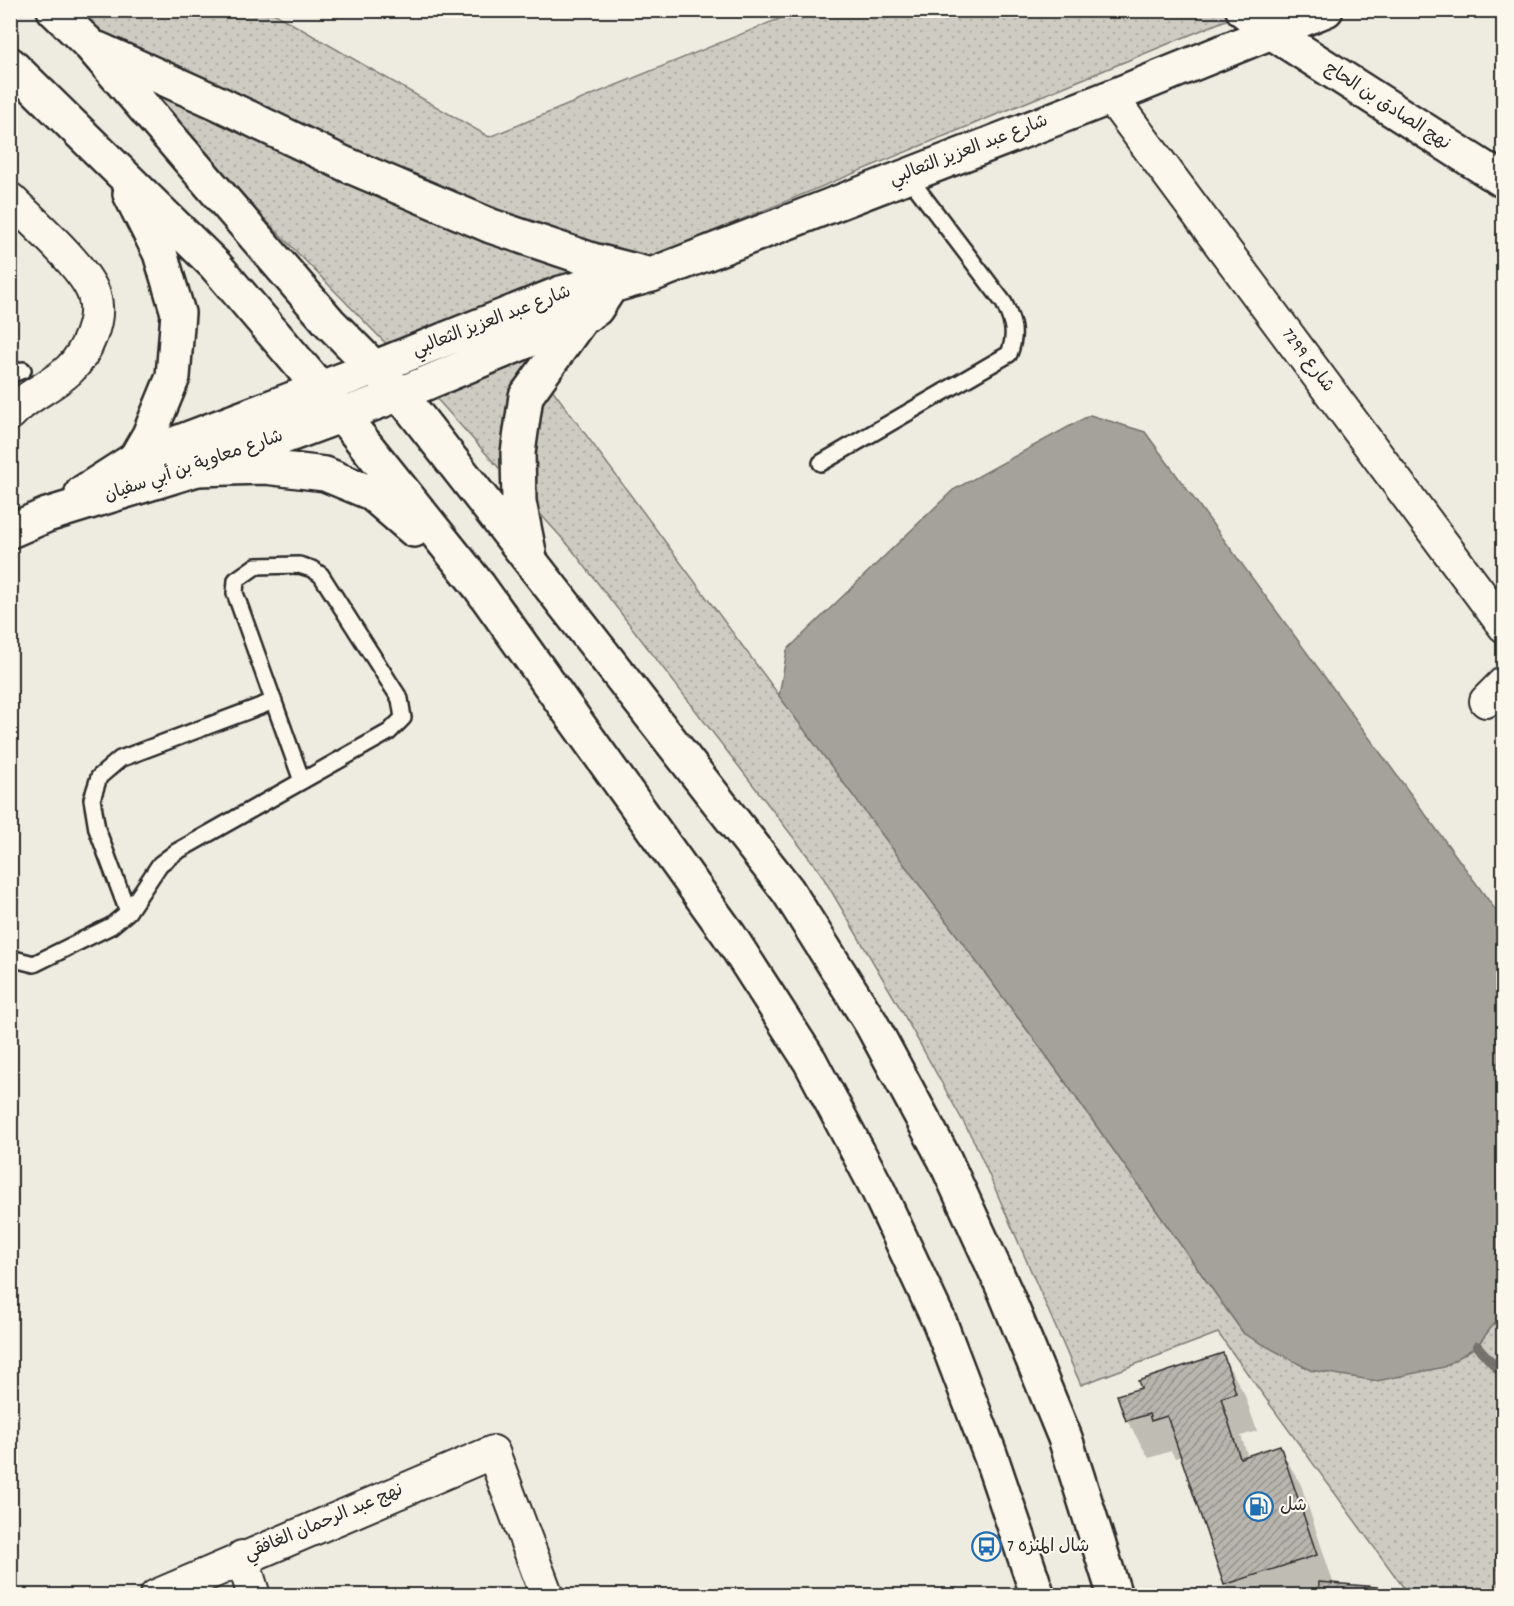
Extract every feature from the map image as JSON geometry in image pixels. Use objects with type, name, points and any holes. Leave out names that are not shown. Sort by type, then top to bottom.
[{"type":"main road","points":[[54,10],[91,46],[329,322],[376,367],[400,394],[788,891],[871,1023],[945,1160],[1006,1294],[1065,1438],[1115,1596]]},
{"type":"main road","name":"نهج الصادق بن الحاج","points":[[1243,10],[1271,32],[1503,182]]},
{"type":"main road","name":"شارع عبد العزيز الثعالبي","points":[[320,388],[561,293],[591,285],[611,286],[651,274],[1111,97],[1326,10]]},
{"type":"main road","points":[[91,46],[216,102],[345,164],[491,226],[592,260],[651,274]]},
{"type":"main road","points":[[10,64],[215,265],[320,388],[479,586],[729,935],[810,1061],[878,1190],[940,1323],[990,1454],[1038,1596]]},
{"type":"main road","points":[[117,168],[160,253],[178,313],[173,377],[149,435],[135,459]]},
{"type":"main road","name":"شارع عبد العزيز الثعالبي","points":[[340,415],[400,394],[582,318],[596,309],[611,286]]},
{"type":"main road","points":[[531,560],[519,502],[518,453],[526,396],[582,318]]},
{"type":"main road","name":"شارع معاوية بن أبي سفيان","points":[[47,515],[135,459],[320,388]]},
{"type":"main road","name":"شارع معاوية بن أبي سفيان","points":[[10,531],[47,515],[197,470],[340,415]]},
{"type":"main road","points":[[197,470],[265,467],[325,474],[371,493],[479,586]]},
{"type":"street","name":"شارع 7299","points":[[1111,97],[1503,626]]},
{"type":"street","points":[[10,199],[78,267],[95,296],[95,325],[86,348],[69,370],[18,405],[10,414]]},
{"type":"street","name":"نهج عبد الرحمان الغافقي","points":[[156,1596],[242,1557],[493,1452],[547,1596]]},
{"type":"street","points":[[242,1557],[254,1596]]},
{"type":"lane","points":[[821,463],[1009,354],[1014,340],[1012,320],[1004,303],[907,175]]},
{"type":"lane","points":[[10,955],[14,959],[34,964],[111,926],[128,912],[160,864],[176,852],[389,732],[403,717],[400,699],[327,583],[312,569],[300,565],[256,566],[236,580],[235,593],[302,781]]},
{"type":"lane","points":[[128,912],[97,829],[92,798],[99,777],[120,759],[274,702]]},
{"type":"shaded area","points":[[62,11],[270,11],[489,137],[798,11],[1248,11],[500,319],[1051,1062],[1244,1334],[1477,1346],[1503,1312],[1503,1595],[1409,1595],[1218,1333],[1081,1385],[975,1143],[899,1006],[820,872],[570,547],[401,359]]},
{"type":"shaded area","points":[[1090,415],[1145,432],[1503,920],[1503,1312],[1477,1346],[1444,1367],[1377,1381],[1310,1370],[1244,1334],[1051,1062],[779,696],[787,650],[953,490]]},
{"type":"building","points":[[1223,1353],[1236,1393],[1221,1398],[1240,1458],[1280,1445],[1317,1555],[1224,1585],[1167,1416],[1151,1421],[1149,1414],[1126,1421],[1117,1395],[1141,1388],[1138,1381]]},
{"type":"building","points":[[1319,1582],[1377,1587],[1376,1596],[1318,1596]]},
{"type":"waterway","points":[[1477,1346],[1504,1376]]},
{"type":"place","name":"شل","points":[[1259,1506]]},
{"type":"place","name":"شال المنزه 7","points":[[986,1547]]}]
